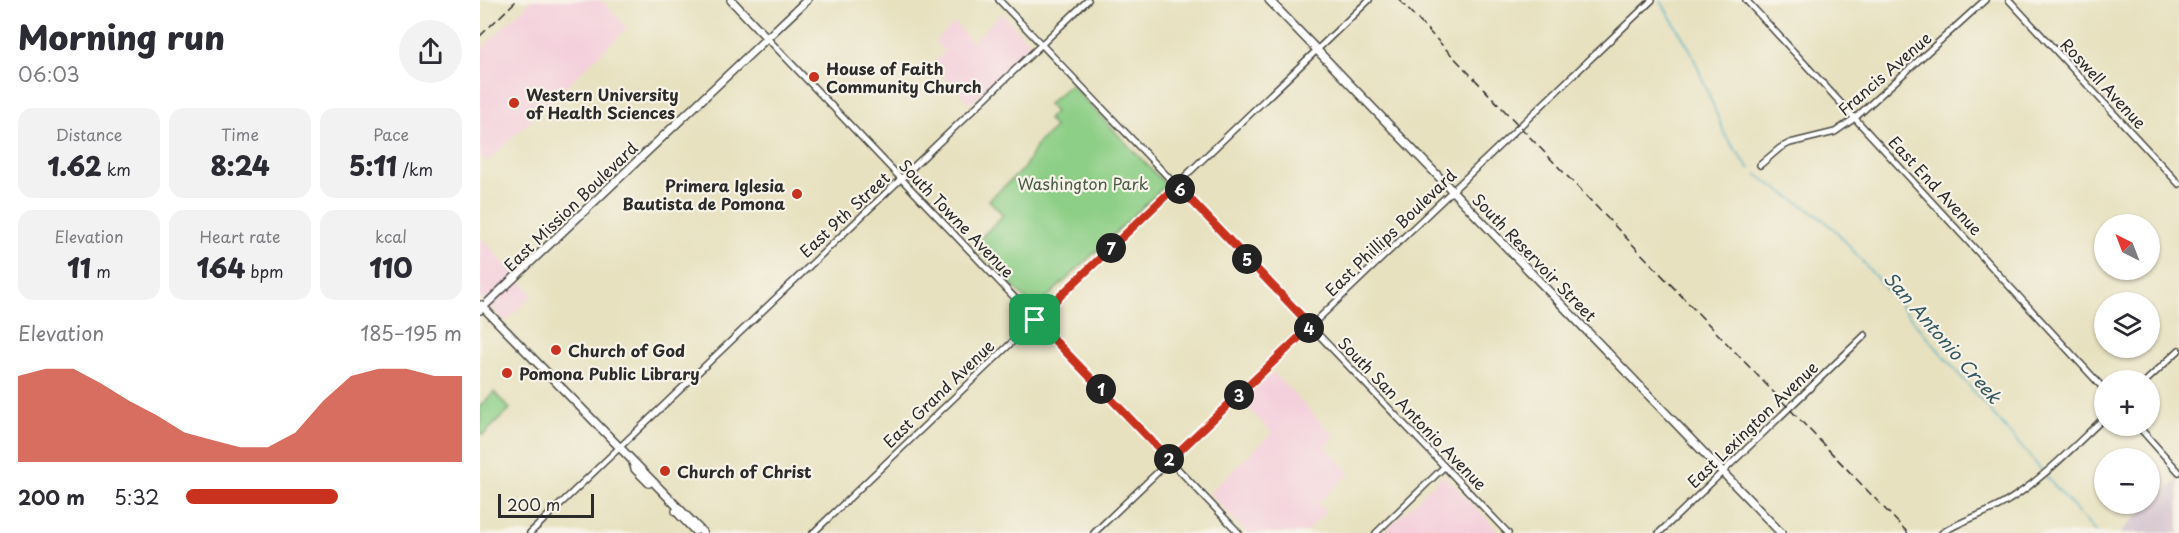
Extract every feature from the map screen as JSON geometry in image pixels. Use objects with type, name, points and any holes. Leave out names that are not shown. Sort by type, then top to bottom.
[{"type":"main road","name":"South Towne Avenue","points":[[731,0],[767,38]]},
{"type":"main road","name":"East Mission Boulevard","points":[[481,307],[807,0]]},
{"type":"main road","name":"South Reservoir Street","points":[[1269,0],[1781,533]]},
{"type":"main road","points":[[481,307],[703,533]]},
{"type":"main road","points":[[633,463],[635,469],[697,533]]},
{"type":"street","name":"South San Antonio Avenue","points":[[999,0],[1509,533]]},
{"type":"street","name":"East 9th Street","points":[[530,533],[1088,0]]},
{"type":"street","name":"East Grand Avenue","points":[[813,533],[1369,0]]},
{"type":"street","name":"East Phillips Boulevard","points":[[1094,533],[1652,0]]},
{"type":"street","name":"East End Avenue","points":[[1746,0],[2094,378]]},
{"type":"street","name":"Francis Avenue","points":[[1760,165],[1780,148],[1790,143],[1835,132],[1855,118],[1984,0]]},
{"type":"street","name":"Roswell Avenue","points":[[2009,0],[2179,184]]},
{"type":"street","name":"South Towne Avenue","points":[[767,38],[1239,533]]},
{"type":"street","name":"East Lexington Avenue","points":[[1659,533],[1865,335]]},
{"type":"street","points":[[2158,370],[2179,350]]},
{"type":"street","points":[[1942,533],[2016,496],[2094,427]]},
{"type":"street","points":[[2147,436],[2179,472]]},
{"type":"street","points":[[1376,533],[1444,467]]},
{"type":"shaded area","name":"Western University of Health Sciences","points":[[532,0],[601,0],[627,28],[487,162],[480,155],[480,50]]},
{"type":"shaded area","points":[[1002,13],[1031,45],[973,102],[969,103],[932,64],[945,52],[935,42],[954,23],[972,42]]},
{"type":"shaded area","points":[[480,236],[533,295],[505,322],[482,298],[480,300]]},
{"type":"shaded area","points":[[1273,372],[1335,437],[1326,446],[1350,473],[1318,503],[1326,512],[1304,533],[1247,533],[1209,493],[1272,433],[1241,401]]},
{"type":"shaded area","points":[[1444,475],[1500,533],[1383,533],[1442,476]]},
{"type":"shaded area","points":[[2178,479],[2179,533],[2119,533],[2140,514],[2160,514],[2160,495]]},
{"type":"green space","name":"Washington Park","points":[[1070,84],[1166,185],[1035,309],[974,245],[1003,215],[989,200],[1024,168],[1037,144],[1055,128],[1048,119],[1055,112],[1048,104]]},
{"type":"green space","points":[[494,392],[510,409],[483,435],[480,432],[480,406]]},
{"type":"waterway","name":"San Antonio Creek","points":[[1660,0],[1691,51],[1726,137],[1750,169]]},
{"type":"waterway","name":"San Antonio Creek","points":[[1756,174],[1829,224],[1838,233],[2043,472]]},
{"type":"waterway","name":"San Antonio Creek","points":[[2046,476],[2096,533]]},
{"type":"railway","points":[[480,36],[517,0]]},
{"type":"railway","points":[[1399,0],[1908,533]]},
{"type":"place","name":"House of Faith Community Church","points":[[814,77]]},
{"type":"place","name":"Western University of Health Sciences","points":[[514,103]]},
{"type":"place","name":"Primera Iglesia Bautista de Pomona","points":[[797,194]]},
{"type":"place","name":"Church of God","points":[[556,350]]},
{"type":"place","name":"Pomona Public Library","points":[[507,373]]},
{"type":"place","name":"Church of Christ","points":[[665,471]]},
{"type":"route","points":[[1177,185],[1311,326],[1170,460],[1035,320],[1177,185]]}]
